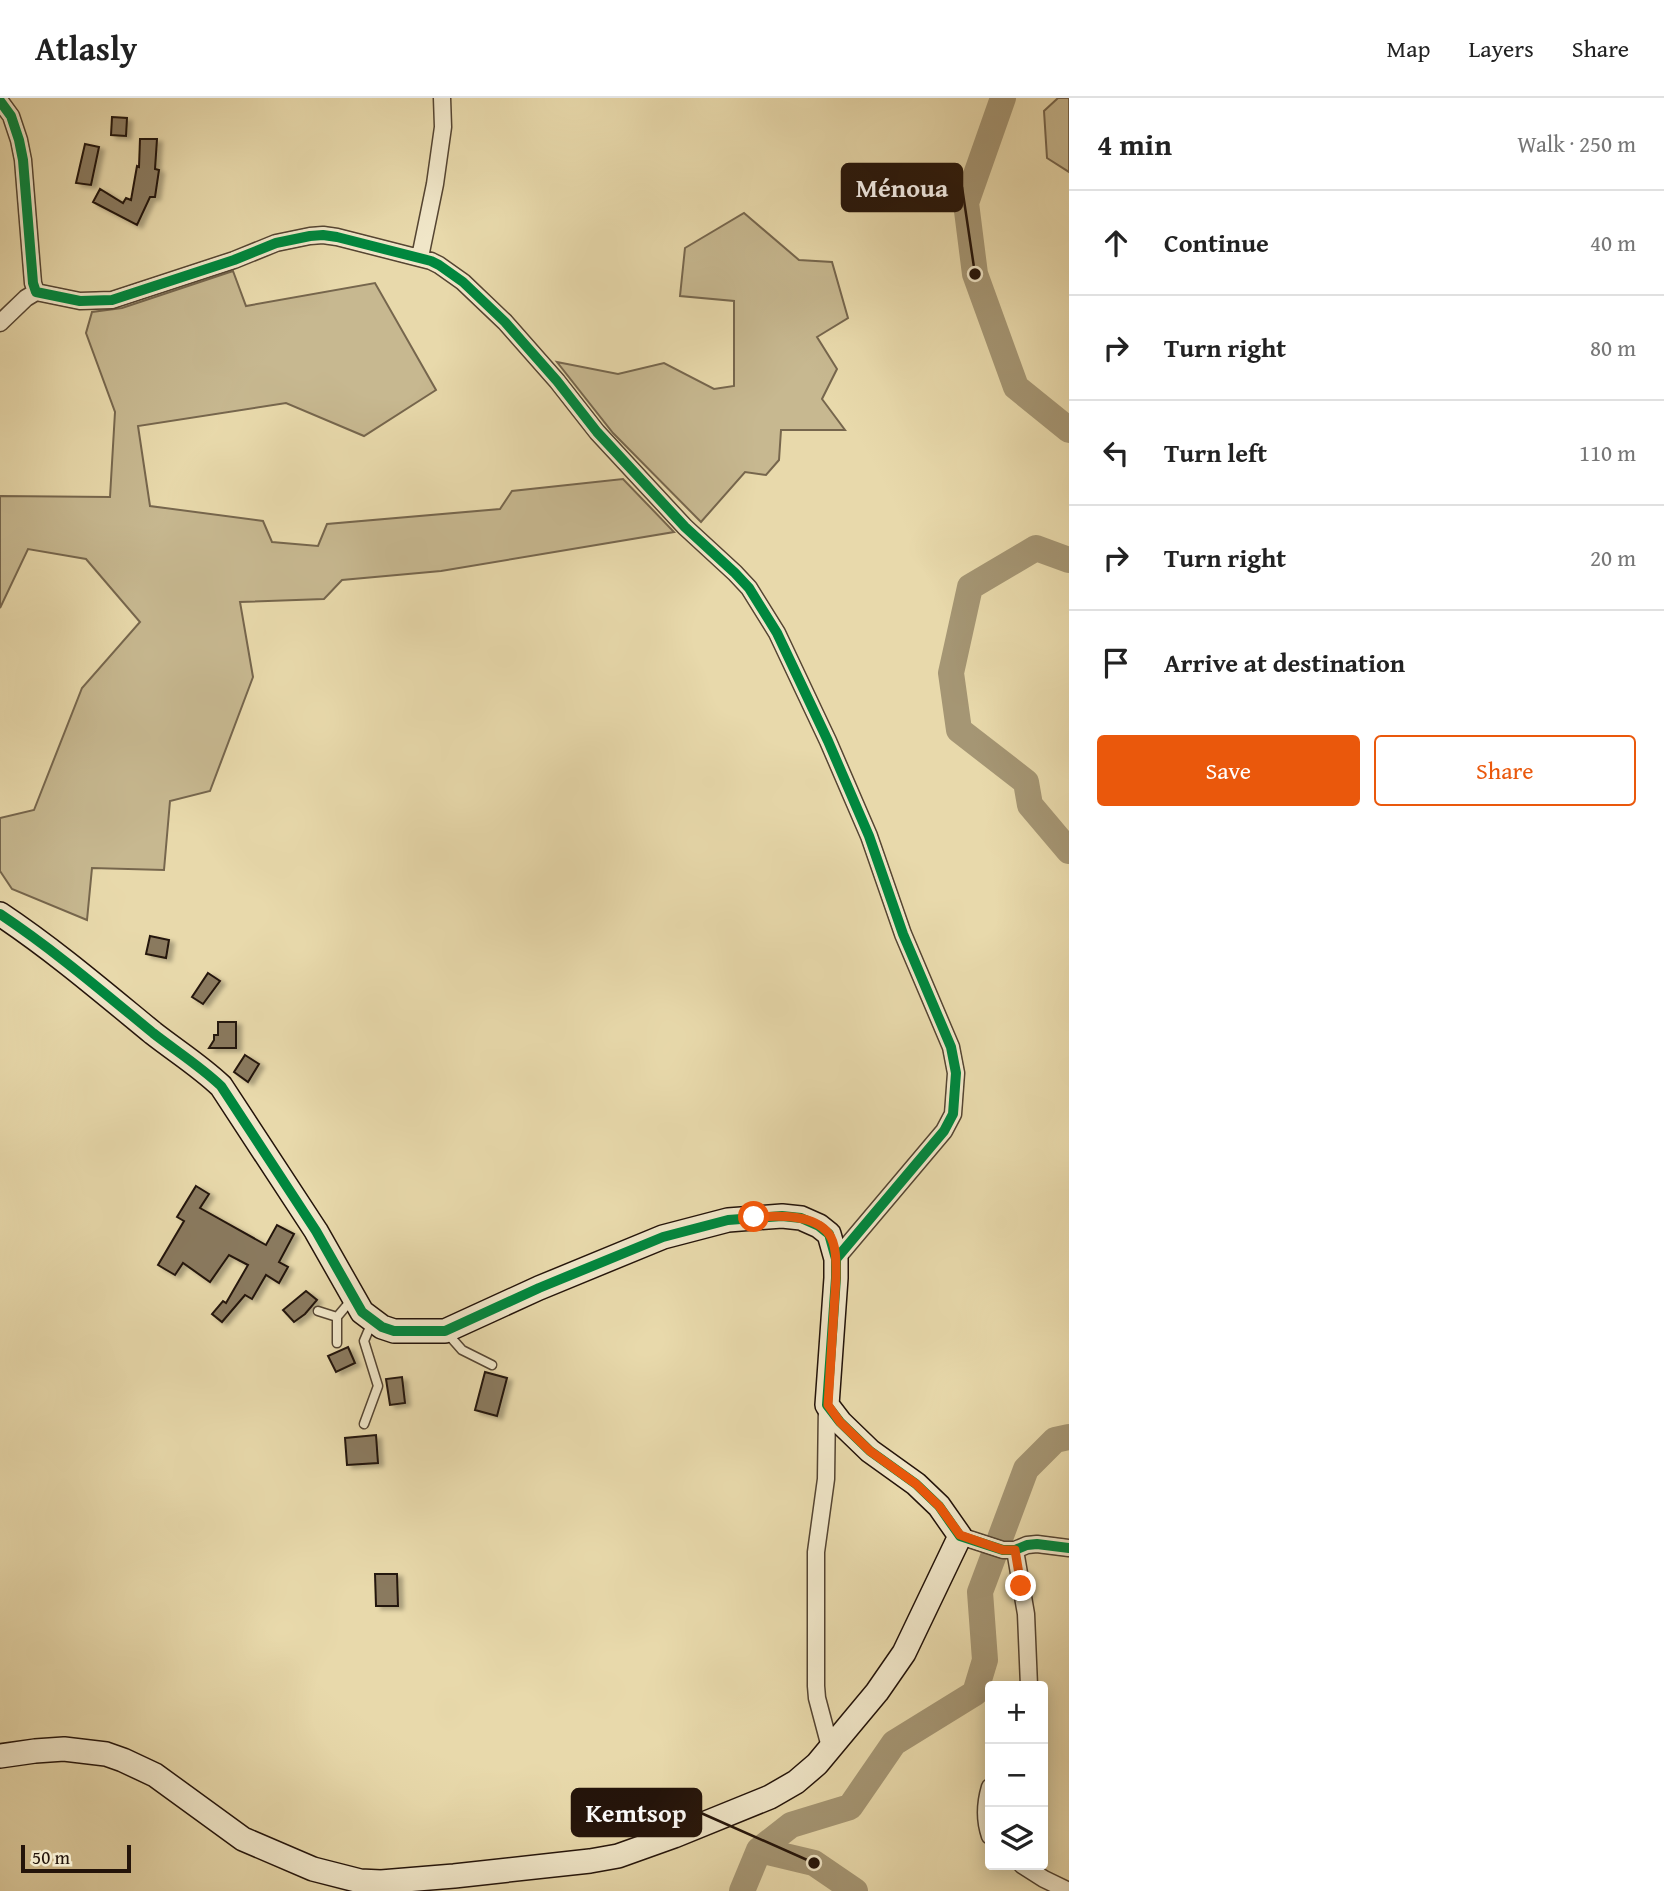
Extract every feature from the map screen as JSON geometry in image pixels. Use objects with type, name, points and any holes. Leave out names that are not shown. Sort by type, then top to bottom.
[{"type":"street","points":[[420,257],[443,127],[442,98]]},
{"type":"street","points":[[0,101],[11,116],[19,140],[36,292]]},
{"type":"street","points":[[0,323],[36,292],[80,300],[112,300],[234,260],[276,243],[310,236],[337,237],[420,257],[439,264],[463,282],[505,322],[597,432],[685,527],[749,588],[786,650],[869,836],[903,934],[951,1047],[956,1073],[953,1114],[944,1131],[836,1259]]},
{"type":"street","points":[[0,914],[31,934],[221,1086],[316,1231],[362,1312],[382,1328],[394,1331],[445,1331],[539,1288],[663,1237],[728,1220],[782,1216],[801,1218],[829,1234],[836,1259],[836,1278],[825,1479],[816,1552],[816,1686],[830,1747]]},
{"type":"street","points":[[828,1405],[840,1422],[870,1451],[916,1484],[939,1506],[960,1535],[985,1545],[1009,1550],[1037,1544],[1069,1548]]},
{"type":"street","points":[[0,1756],[64,1749],[106,1754],[155,1775],[243,1839],[313,1869],[360,1881],[381,1882],[522,1869],[618,1856],[771,1797],[796,1782],[817,1764],[877,1692],[904,1653],[960,1535]]},
{"type":"street","points":[[1009,1550],[1026,1614],[1029,1681]]},
{"type":"street","points":[[1029,1870],[1069,1891]]},
{"type":"lane","points":[[337,1343],[337,1317],[354,1297]]},
{"type":"lane","points":[[318,1311],[337,1317]]},
{"type":"lane","points":[[364,1424],[378,1386],[363,1341],[372,1321]]},
{"type":"lane","points":[[445,1331],[462,1350],[492,1365]]},
{"type":"shaded area","points":[[1058,98],[1069,98],[1069,172],[1047,158],[1044,111]]},
{"type":"shaded area","points":[[744,213],[799,260],[832,262],[848,318],[817,337],[837,369],[822,399],[845,430],[781,430],[779,460],[766,475],[745,472],[701,522],[613,433],[557,362],[618,374],[664,363],[714,389],[734,386],[734,301],[680,296],[685,248]]},
{"type":"shaded area","points":[[233,271],[246,306],[375,283],[436,390],[364,436],[286,403],[138,426],[150,506],[263,521],[272,542],[318,546],[327,524],[500,509],[512,491],[623,479],[674,532],[441,571],[342,580],[324,599],[240,602],[253,677],[210,791],[170,801],[164,870],[92,868],[87,920],[12,889],[0,871],[0,818],[34,810],[82,688],[140,622],[86,559],[28,549],[0,608],[0,496],[110,497],[115,412],[86,333],[92,312],[122,308]]},
{"type":"building","points":[[112,117],[127,118],[126,136],[111,135]]},
{"type":"building","points":[[140,139],[157,139],[155,169],[159,170],[155,197],[150,197],[137,225],[93,202],[100,189],[123,203],[126,198],[131,200],[137,166],[139,167]]},
{"type":"building","points":[[85,144],[99,147],[91,185],[76,183]]},
{"type":"building","points":[[150,936],[169,940],[166,958],[146,954]]},
{"type":"building","points":[[208,973],[220,981],[203,1004],[192,997]]},
{"type":"building","points":[[218,1022],[236,1022],[236,1048],[209,1048],[214,1035],[218,1035]]},
{"type":"building","points":[[245,1055],[259,1064],[248,1082],[234,1072]]},
{"type":"building","points":[[196,1186],[209,1194],[200,1208],[266,1245],[277,1225],[294,1234],[279,1262],[288,1267],[279,1283],[266,1275],[252,1299],[245,1295],[222,1322],[212,1314],[223,1301],[226,1303],[248,1265],[229,1255],[210,1282],[183,1263],[175,1275],[158,1265],[184,1221],[177,1217]]},
{"type":"building","points":[[306,1291],[317,1300],[294,1322],[283,1310]]},
{"type":"building","points":[[348,1347],[355,1363],[336,1372],[328,1356]]},
{"type":"building","points":[[485,1372],[507,1378],[497,1416],[475,1410]]},
{"type":"building","points":[[402,1377],[405,1403],[390,1405],[386,1379]]},
{"type":"building","points":[[376,1435],[378,1463],[347,1465],[345,1438]]},
{"type":"building","points":[[375,1574],[397,1574],[398,1606],[376,1606]]},
{"type":"waterway","points":[[1003,98],[966,203],[975,274],[1016,387],[1069,430]]},
{"type":"waterway","points":[[1069,560],[1036,548],[970,587],[951,673],[959,730],[1026,782],[1030,805],[1069,851]]},
{"type":"waterway","points":[[742,1891],[759,1850],[791,1825],[850,1807],[894,1743],[975,1693],[985,1660],[980,1592],[1026,1469],[1055,1440],[1069,1437]]},
{"type":"waterway","points":[[759,1850],[814,1863],[855,1891]]},
{"type":"cycle path","points":[[0,101],[11,116],[23,160],[33,283],[36,292],[80,301],[112,300],[234,260],[276,243],[310,236],[337,237],[431,261],[463,282],[505,322],[597,432],[685,527],[749,588],[777,633],[869,836],[903,934],[951,1047],[956,1073],[953,1114],[944,1131],[836,1259]]},
{"type":"cycle path","points":[[0,914],[59,957],[221,1086],[316,1231],[362,1312],[382,1327],[394,1331],[445,1331],[539,1288],[663,1237],[728,1220],[782,1216],[801,1218],[829,1234],[836,1259],[827,1405],[840,1422],[870,1451],[916,1484],[939,1506],[960,1536],[1003,1550],[1037,1544],[1069,1548]]},
{"type":"place","name":"Ménoua","points":[[975,274]]},
{"type":"place","name":"Kemtsop","points":[[814,1863]]},
{"type":"route","points":[[754,1217],[801,1218],[829,1234],[836,1259],[836,1278],[828,1405],[840,1422],[870,1451],[916,1484],[939,1506],[960,1535],[1003,1550],[1015,1550],[1021,1586]]}]
